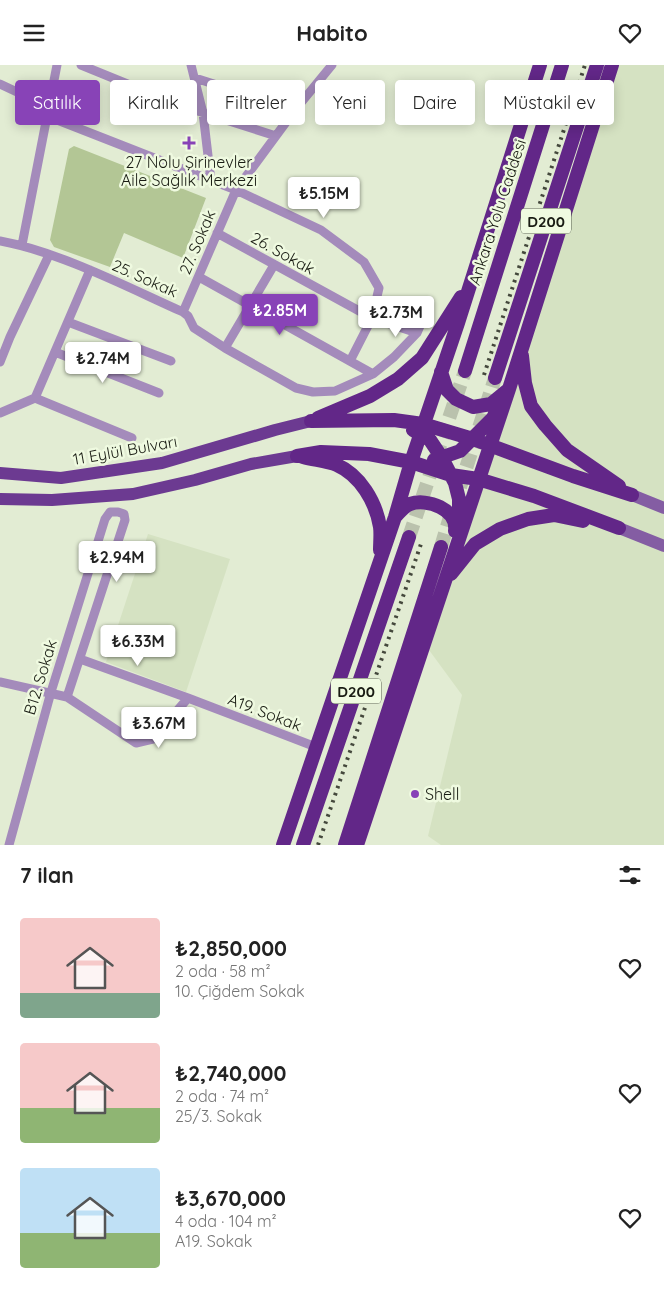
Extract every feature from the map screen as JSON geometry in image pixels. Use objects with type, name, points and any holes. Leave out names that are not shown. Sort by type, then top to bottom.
[{"type":"highway","points":[[283,845],[380,560],[540,65]]},
{"type":"highway","name":"Ankara Yolu Caddesi","points":[[465,371],[562,65]]},
{"type":"highway","name":"D200","points":[[495,378],[597,65]]},
{"type":"highway","points":[[358,845],[509,389],[612,65]]},
{"type":"highway","points":[[312,421],[370,396],[398,379],[422,358],[471,281]]},
{"type":"highway","points":[[521,350],[525,383],[531,406],[545,425],[567,450],[632,495]]},
{"type":"highway","points":[[441,372],[447,390],[456,399],[472,407],[491,404],[509,389]]},
{"type":"highway","points":[[410,463],[424,463],[460,451],[493,418],[509,389]]},
{"type":"highway","points":[[312,421],[394,420],[421,429],[473,439],[573,476],[632,495]]},
{"type":"highway","points":[[421,429],[442,458],[460,499],[459,523],[446,581]]},
{"type":"highway","points":[[297,456],[320,452],[369,455],[410,463],[534,495],[619,528]]},
{"type":"highway","points":[[297,456],[337,465],[351,474],[364,487],[380,526],[380,560]]},
{"type":"highway","points":[[394,517],[408,505],[420,502],[430,502],[451,515],[456,527],[446,581]]},
{"type":"highway","points":[[446,581],[475,543],[500,529],[528,519],[554,515],[619,528]]},
{"type":"highway","name":"D200","points":[[303,845],[410,537]]},
{"type":"highway","name":"D200","points":[[345,845],[441,547]]},
{"type":"main road","name":"11 Eylül Bulvarı","points":[[2,473],[61,478],[162,463],[275,429],[312,421]]},
{"type":"main road","points":[[0,499],[52,500],[133,493],[195,480],[251,464],[297,456]]},
{"type":"main road","points":[[632,495],[664,508]]},
{"type":"main road","points":[[619,528],[664,546]]},
{"type":"street","points":[[55,80],[58,65]]},
{"type":"street","points":[[81,65],[203,113],[276,136]]},
{"type":"street","points":[[191,65],[203,113],[211,181]]},
{"type":"street","name":"27. Sokak","points":[[305,97],[330,65]]},
{"type":"street","points":[[195,78],[207,82]]},
{"type":"street","points":[[0,84],[15,91]]},
{"type":"street","points":[[22,245],[45,125]]},
{"type":"street","points":[[70,125],[236,190],[321,230],[364,262],[379,288],[372,318],[350,361]]},
{"type":"street","name":"27. Sokak","points":[[183,312],[236,190],[284,125]]},
{"type":"street","name":"26. Sokak","points":[[217,233],[372,318],[417,333]]},
{"type":"street","name":"25. Sokak","points":[[0,241],[22,245],[49,255],[183,312],[188,316],[194,328],[225,348],[296,388],[313,392],[335,391],[373,373],[394,357],[417,333]]},
{"type":"street","points":[[0,362],[49,255]]},
{"type":"street","points":[[225,348],[274,265]]},
{"type":"street","points":[[0,413],[35,398],[90,271]]},
{"type":"street","points":[[199,277],[373,373]]},
{"type":"street","points":[[417,333],[427,310]]},
{"type":"street","points":[[68,322],[171,361]]},
{"type":"street","points":[[55,352],[160,393]]},
{"type":"street","points":[[35,398],[132,438]]},
{"type":"street","name":"B12. Sokak","points":[[8,845],[51,692],[105,519],[110,512],[118,512],[124,514],[125,520],[80,659]]},
{"type":"street","points":[[67,697],[80,659]]},
{"type":"street","name":"A19. Sokak","points":[[80,659],[316,747]]},
{"type":"street","points":[[1,685],[51,692],[67,697],[136,743],[153,739],[188,698]]},
{"type":"shaded area","points":[[618,65],[664,65],[664,845],[441,845],[428,836],[462,695],[429,650],[598,125],[614,125],[613,80]]},
{"type":"shaded area","points":[[74,146],[206,198],[183,258],[124,233],[110,267],[54,247],[50,240],[69,149]]},
{"type":"shaded area","points":[[148,534],[230,559],[186,692],[106,662]]},
{"type":"tunnel","points":[[409,537],[465,371]]},
{"type":"tunnel","points":[[460,487],[495,378]]},
{"type":"tunnel","points":[[441,547],[453,507]]},
{"type":"railway","points":[[484,375],[585,65]]},
{"type":"railway","points":[[318,845],[422,541]]},
{"type":"place","name":"27 Nolu Şirinevler Aile Sağlık Merkezi","points":[[189,143]]},
{"type":"place","name":"Shell","points":[[415,794]]}]
